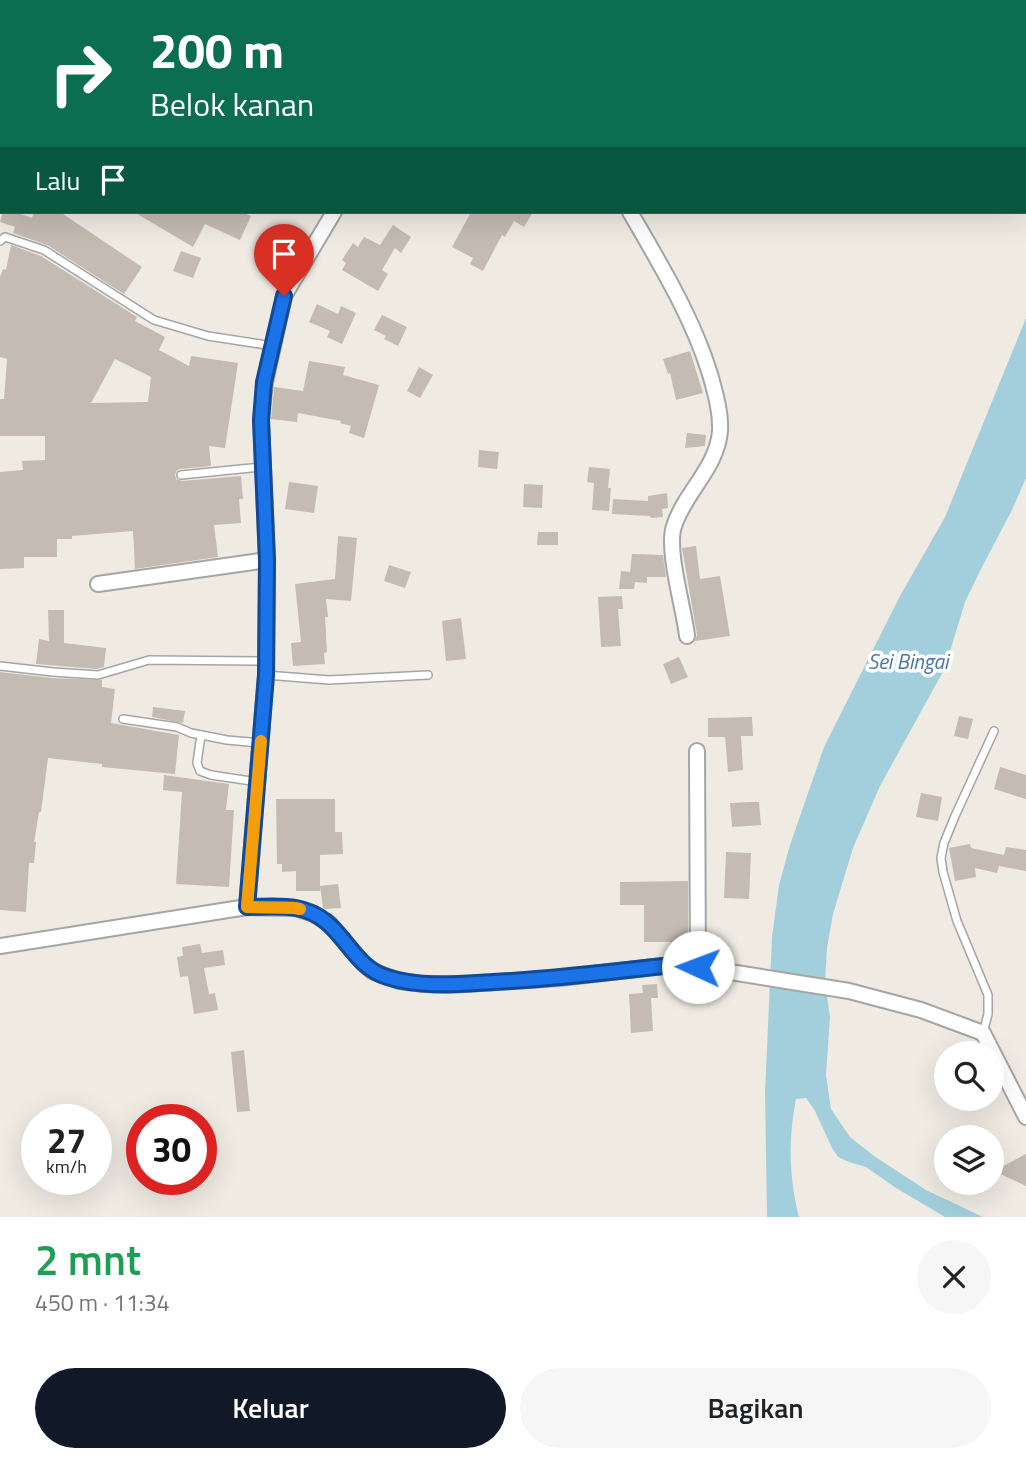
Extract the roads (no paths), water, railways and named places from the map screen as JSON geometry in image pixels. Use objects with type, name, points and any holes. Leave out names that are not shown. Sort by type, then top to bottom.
[{"type":"street","points":[[247,907],[266,668],[267,560],[261,420],[264,382],[284,296],[333,214]]},
{"type":"street","points":[[631,214],[686,312],[704,356],[718,405],[720,431],[716,450],[700,481],[682,506],[673,529],[672,552],[687,636]]},
{"type":"street","points":[[98,584],[267,560]]},
{"type":"street","points":[[697,751],[698,967]]},
{"type":"street","points":[[0,946],[247,907],[295,908],[314,914],[330,924],[372,971],[399,981],[448,985],[559,978],[680,964],[849,991],[921,1010],[983,1033],[1026,1118]]},
{"type":"lane","points":[[0,242],[5,237],[44,250],[154,320],[208,336],[274,346]]},
{"type":"lane","points":[[181,475],[262,467]]},
{"type":"lane","points":[[0,666],[98,675],[149,660],[266,668],[329,680],[428,675]]},
{"type":"lane","points":[[123,719],[177,727],[227,740],[261,743]]},
{"type":"lane","points":[[983,1033],[988,1014],[988,995],[957,921],[941,858],[951,825],[994,732]]},
{"type":"lane","points":[[201,735],[197,763],[200,771],[258,782]]},
{"type":"water","name":"Sei Bingai","points":[[1026,318],[1026,478],[965,602],[945,668],[880,786],[853,848],[833,914],[825,983],[830,1017],[826,1075],[831,1109],[850,1137],[874,1156],[934,1195],[983,1217],[945,1217],[866,1167],[838,1157],[806,1098],[796,1099],[791,1144],[793,1188],[799,1217],[767,1217],[765,1092],[772,937],[779,885],[824,747],[900,596],[945,517]]}]
